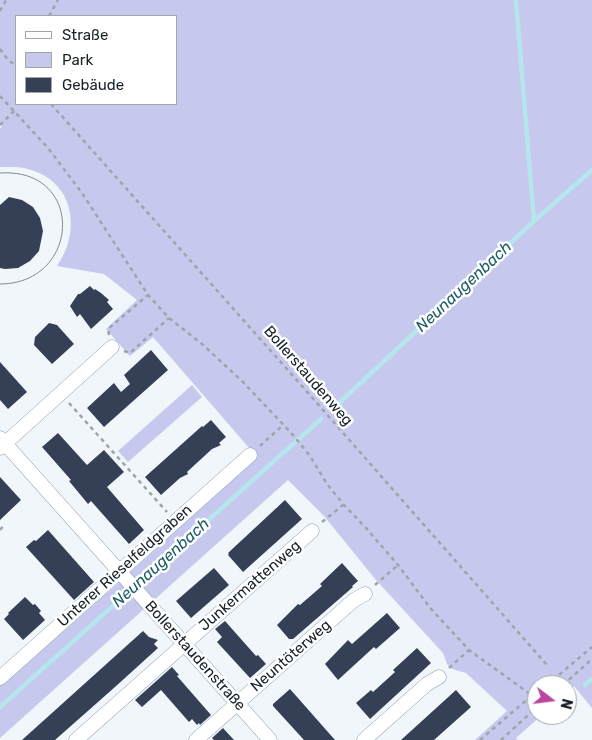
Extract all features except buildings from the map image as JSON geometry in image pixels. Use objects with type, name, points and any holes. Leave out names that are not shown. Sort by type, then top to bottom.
[{"type":"street","points":[[2,443],[112,347]]},
{"type":"street","name":"Bollerstaudenstraße","points":[[2,443],[270,740]]},
{"type":"street","name":"Unterer Rieselfeldgraben","points":[[0,678],[123,577],[175,521],[250,455]]},
{"type":"street","name":"Junkermattenweg","points":[[76,740],[312,531]]},
{"type":"street","name":"Neuntöterweg","points":[[196,740],[354,600],[364,594]]},
{"type":"street","points":[[364,740],[427,684],[439,678]]},
{"type":"path","points":[[0,11],[6,0]]},
{"type":"path","points":[[50,15],[58,0]]},
{"type":"path","points":[[0,49],[9,61],[15,64]]},
{"type":"path","points":[[0,96],[48,148],[82,193],[148,295],[169,318],[202,344],[243,382],[293,435],[344,505],[398,564],[431,609],[469,650],[527,692]]},
{"type":"path","name":"Bollerstaudenweg","points":[[52,105],[547,665]]},
{"type":"path","points":[[0,125],[14,111]]},
{"type":"path","points":[[148,295],[108,329],[112,347],[130,353],[169,318]]},
{"type":"path","points":[[60,394],[175,521]]},
{"type":"path","points":[[250,455],[283,426]]},
{"type":"path","points":[[312,531],[344,505]]},
{"type":"path","points":[[0,530],[4,526]]},
{"type":"path","points":[[364,594],[398,564]]},
{"type":"path","points":[[559,675],[591,649]]},
{"type":"path","points":[[439,678],[469,650]]},
{"type":"path","points":[[574,675],[592,659]]},
{"type":"path","points":[[480,740],[527,701]]},
{"type":"path","points":[[501,740],[527,716]]},
{"type":"green space","points":[[0,0],[592,0],[592,708],[577,690],[577,675],[527,675],[527,725],[531,725],[516,738],[518,740],[475,740],[507,711],[466,673],[452,669],[447,664],[443,653],[376,580],[324,516],[288,480],[0,738],[0,685],[116,585],[257,457],[153,337],[130,356],[106,329],[137,300],[104,274],[57,266],[65,253],[71,224],[70,210],[65,197],[46,176],[23,168],[0,167],[0,129],[2,126],[0,123]]},
{"type":"green space","points":[[192,385],[202,397],[128,462],[118,451]]},
{"type":"waterway","points":[[516,0],[534,221]]},
{"type":"waterway","name":"Neunaugenbach","points":[[337,405],[534,221],[592,170]]},
{"type":"waterway","name":"Neunaugenbach","points":[[0,707],[321,419]]},
{"type":"waterway","points":[[585,685],[592,679]]},
{"type":"tram line","points":[[0,173],[28,176],[48,188],[59,205],[63,226],[58,247],[46,266],[27,279],[0,284]]}]
